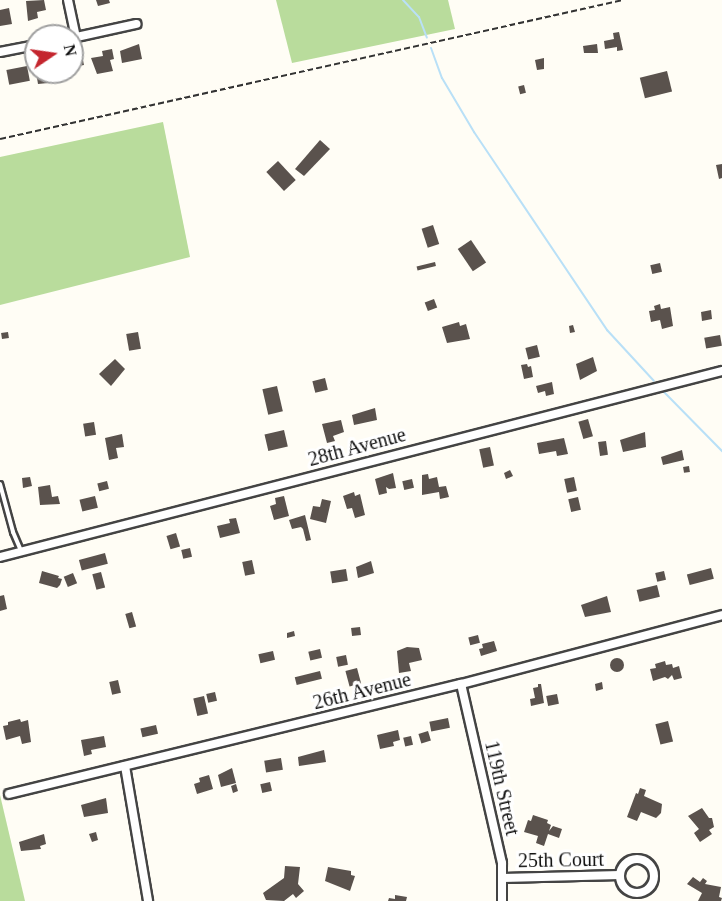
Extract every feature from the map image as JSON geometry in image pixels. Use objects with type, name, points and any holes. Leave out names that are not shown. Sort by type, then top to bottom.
[{"type":"street","points":[[68,0],[72,24]]},
{"type":"street","points":[[84,35],[136,24]]},
{"type":"street","points":[[0,52],[24,47]]},
{"type":"street","name":"28th Avenue","points":[[0,557],[722,370]]},
{"type":"street","name":"26th Avenue","points":[[9,794],[461,684],[722,615]]},
{"type":"street","name":"119th Street","points":[[461,684],[502,863],[502,901]]},
{"type":"street","points":[[125,766],[148,901]]},
{"type":"street","name":"25th Court","points":[[634,859],[645,861],[654,875],[651,886],[637,893],[623,886],[620,875],[624,865],[634,859]]},
{"type":"street","name":"25th Court","points":[[503,878],[620,875]]},
{"type":"lane","points":[[0,484],[21,552]]},
{"type":"path","points":[[0,139],[623,0]]},
{"type":"green space","points":[[276,0],[448,0],[455,29],[292,63]]},
{"type":"green space","points":[[163,122],[190,257],[0,305],[0,157]]},
{"type":"green space","points":[[0,795],[25,901],[0,901]]},
{"type":"building","points":[[44,0],[46,10],[37,12],[38,18],[28,21],[26,1]]},
{"type":"building","points":[[96,0],[109,0],[110,3],[98,6]]},
{"type":"building","points":[[9,8],[12,24],[0,26],[0,10]]},
{"type":"building","points":[[619,32],[623,50],[617,51],[617,47],[605,49],[604,41],[614,39],[613,33]]},
{"type":"building","points":[[139,44],[142,59],[122,63],[120,51]]},
{"type":"building","points":[[597,44],[598,53],[584,53],[583,46]]},
{"type":"building","points":[[112,49],[114,59],[110,60],[113,71],[97,74],[91,58],[103,56],[102,51]]},
{"type":"building","points":[[544,58],[544,69],[537,70],[535,60]]},
{"type":"building","points":[[24,67],[24,82],[9,85],[6,70]]},
{"type":"building","points":[[667,71],[672,91],[645,98],[640,78]]},
{"type":"building","points":[[524,85],[526,93],[520,94],[518,86]]},
{"type":"building","points":[[320,140],[330,149],[304,176],[295,169]]},
{"type":"building","points":[[278,161],[296,180],[284,191],[266,172]]},
{"type":"building","points":[[722,164],[722,178],[719,179],[716,165]]},
{"type":"building","points":[[433,225],[439,244],[428,248],[422,229]]},
{"type":"building","points":[[471,240],[486,262],[473,271],[458,249]]},
{"type":"building","points":[[435,262],[436,266],[418,270],[417,267]]},
{"type":"building","points":[[660,263],[662,272],[652,274],[650,265]]},
{"type":"building","points":[[434,299],[437,307],[428,311],[425,303]]},
{"type":"building","points":[[660,304],[661,309],[670,307],[673,326],[662,329],[660,320],[651,322],[649,311],[655,310],[654,306]]},
{"type":"building","points":[[711,310],[712,319],[702,321],[701,312]]},
{"type":"building","points":[[459,322],[460,326],[466,324],[470,339],[447,343],[442,327]]},
{"type":"building","points":[[573,325],[575,332],[570,333],[569,326]]},
{"type":"building","points":[[8,332],[9,338],[2,339],[1,333]]},
{"type":"building","points":[[138,332],[141,349],[129,351],[126,334]]},
{"type":"building","points":[[720,335],[722,346],[706,349],[704,338]]},
{"type":"building","points":[[537,345],[540,357],[528,360],[525,348]]},
{"type":"building","points":[[593,357],[597,371],[580,380],[576,364]]},
{"type":"building","points":[[115,359],[125,369],[111,386],[99,374]]},
{"type":"building","points":[[527,364],[528,367],[531,366],[533,377],[524,379],[521,365]]},
{"type":"building","points":[[325,378],[328,390],[315,393],[312,381]]},
{"type":"building","points":[[552,382],[554,394],[546,396],[545,391],[538,393],[536,386]]},
{"type":"building","points":[[277,386],[283,411],[268,415],[262,389]]},
{"type":"building","points":[[375,408],[377,420],[354,425],[352,415]]},
{"type":"building","points":[[588,419],[593,436],[583,439],[578,422]]},
{"type":"building","points":[[341,420],[344,432],[333,436],[335,441],[327,443],[322,424]]},
{"type":"building","points":[[94,422],[96,435],[85,437],[83,424]]},
{"type":"building","points":[[284,430],[288,447],[268,451],[265,434]]},
{"type":"building","points":[[645,432],[646,447],[623,452],[620,440]]},
{"type":"building","points":[[122,434],[124,447],[116,448],[118,458],[109,460],[105,438]]},
{"type":"building","points":[[564,438],[568,454],[557,456],[556,451],[539,454],[537,443]]},
{"type":"building","points":[[606,441],[608,455],[600,456],[598,442]]},
{"type":"building","points":[[490,447],[494,466],[483,468],[479,449]]},
{"type":"building","points":[[682,450],[684,460],[663,465],[661,457]]},
{"type":"building","points":[[689,466],[690,472],[684,473],[683,467]]},
{"type":"building","points":[[510,470],[513,476],[506,479],[504,473]]},
{"type":"building","points":[[393,473],[396,488],[386,487],[387,493],[379,495],[375,479]]},
{"type":"building","points":[[428,474],[429,479],[437,477],[439,487],[446,486],[449,497],[440,499],[439,492],[422,495],[422,475]]},
{"type":"building","points":[[30,477],[32,486],[23,488],[22,478]]},
{"type":"building","points":[[574,477],[577,491],[567,493],[564,479]]},
{"type":"building","points":[[412,479],[414,488],[404,490],[402,481]]},
{"type":"building","points":[[107,481],[109,489],[99,491],[97,483]]},
{"type":"building","points":[[50,485],[52,497],[58,496],[60,504],[40,505],[38,487]]},
{"type":"building","points":[[354,492],[355,496],[360,494],[365,515],[355,518],[352,508],[347,509],[343,496]]},
{"type":"building","points":[[95,496],[98,508],[82,512],[79,500]]},
{"type":"building","points":[[284,496],[289,516],[274,520],[270,506],[276,504],[275,498]]},
{"type":"building","points":[[578,497],[581,510],[571,512],[568,499]]},
{"type":"building","points":[[322,499],[331,501],[326,523],[310,519],[313,506],[320,507]]},
{"type":"building","points":[[305,515],[311,540],[306,541],[303,529],[301,527],[292,529],[289,520]]},
{"type":"building","points":[[236,518],[240,533],[220,538],[217,526],[230,523],[229,519]]},
{"type":"building","points":[[176,533],[180,546],[171,549],[166,536]]},
{"type":"building","points":[[190,548],[192,557],[183,559],[181,550]]},
{"type":"building","points":[[105,553],[108,564],[82,571],[79,560]]},
{"type":"building","points":[[252,560],[255,574],[245,576],[242,562]]},
{"type":"building","points":[[371,561],[374,573],[358,578],[356,567]]},
{"type":"building","points":[[711,568],[714,579],[690,585],[687,574]]},
{"type":"building","points":[[346,569],[348,581],[332,583],[330,572]]},
{"type":"building","points":[[42,571],[59,576],[58,578],[62,579],[60,585],[57,588],[39,583]]},
{"type":"building","points":[[664,571],[666,580],[657,582],[655,573]]},
{"type":"building","points":[[101,572],[105,587],[96,590],[92,574]]},
{"type":"building","points":[[73,573],[77,583],[68,587],[64,577]]},
{"type":"building","points":[[657,585],[660,597],[640,602],[637,590]]},
{"type":"building","points":[[4,595],[7,609],[0,611],[0,596]]},
{"type":"building","points":[[607,596],[611,612],[585,617],[581,605]]},
{"type":"building","points":[[132,612],[136,626],[129,628],[125,614]]},
{"type":"building","points":[[360,627],[361,635],[352,636],[351,628]]},
{"type":"building","points":[[294,631],[295,636],[287,638],[287,633]]},
{"type":"building","points":[[478,635],[480,643],[470,645],[468,637]]},
{"type":"building","points":[[494,641],[497,651],[481,656],[479,649],[483,648],[482,644]]},
{"type":"building","points":[[407,647],[419,648],[422,660],[409,663],[411,671],[399,673],[397,651]]},
{"type":"building","points":[[320,649],[322,658],[310,660],[308,652]]},
{"type":"building","points":[[273,651],[275,660],[260,663],[258,654]]},
{"type":"building","points":[[346,655],[348,665],[338,667],[336,657]]},
{"type":"building","points":[[614,658],[620,658],[624,665],[620,672],[614,672],[610,668],[610,662]]},
{"type":"building","points":[[665,661],[666,665],[672,664],[673,668],[679,666],[682,678],[674,680],[672,675],[668,679],[665,677],[653,681],[650,669],[656,668],[655,664]]},
{"type":"building","points":[[357,668],[361,683],[350,687],[345,671]]},
{"type":"building","points":[[320,671],[322,679],[297,685],[295,677]]},
{"type":"building","points":[[118,680],[121,693],[112,695],[109,682]]},
{"type":"building","points":[[602,682],[603,689],[596,691],[595,684]]},
{"type":"building","points":[[538,684],[541,684],[544,703],[531,706],[530,699],[535,698],[533,688],[538,687]]},
{"type":"building","points":[[215,692],[217,701],[208,703],[206,694]]},
{"type":"building","points":[[557,694],[559,704],[548,706],[546,696]]},
{"type":"building","points":[[204,696],[208,714],[197,716],[193,698]]},
{"type":"building","points":[[448,718],[450,728],[431,731],[429,722]]},
{"type":"building","points":[[20,719],[21,722],[28,720],[31,742],[22,744],[20,736],[6,740],[3,726]]},
{"type":"building","points":[[668,721],[673,741],[660,745],[655,724]]},
{"type":"building","points":[[156,725],[158,734],[142,737],[140,729]]},
{"type":"building","points":[[398,730],[400,740],[393,742],[394,746],[380,749],[377,735]]},
{"type":"building","points":[[428,731],[431,741],[421,743],[418,734]]},
{"type":"building","points":[[104,736],[106,747],[91,750],[92,754],[84,756],[81,740]]},
{"type":"building","points":[[411,736],[413,745],[405,747],[403,738]]},
{"type":"building","points":[[324,750],[326,762],[299,766],[298,757]]},
{"type":"building","points":[[281,758],[283,770],[266,773],[264,761]]},
{"type":"building","points":[[232,768],[236,783],[221,787],[218,775]]},
{"type":"building","points":[[209,775],[213,789],[197,794],[194,784],[200,782],[199,778]]},
{"type":"building","points":[[270,782],[272,791],[262,793],[260,784]]},
{"type":"building","points":[[236,784],[238,791],[233,793],[231,786]]},
{"type":"building","points":[[640,788],[646,790],[644,796],[662,804],[661,813],[656,818],[641,812],[637,821],[627,817]]},
{"type":"building","points":[[106,798],[108,813],[84,817],[81,805]]},
{"type":"building","points":[[702,808],[709,818],[712,818],[714,827],[709,830],[712,834],[700,842],[694,833],[699,829],[688,816]]},
{"type":"building","points":[[533,815],[548,820],[547,823],[551,825],[549,831],[553,826],[562,829],[559,838],[548,834],[544,846],[536,843],[538,836],[524,832],[528,820],[531,821]]},
{"type":"building","points":[[96,832],[98,840],[92,842],[89,834]]},
{"type":"building","points":[[44,834],[46,844],[40,846],[41,849],[21,851],[19,842]]},
{"type":"building","points":[[285,866],[300,867],[298,884],[304,891],[296,898],[293,894],[284,901],[266,900],[263,893],[284,878]]},
{"type":"building","points":[[328,867],[351,871],[351,875],[355,876],[350,891],[325,881]]},
{"type":"building","points":[[693,877],[700,882],[703,878],[707,881],[705,884],[721,887],[719,897],[722,898],[721,901],[698,901],[702,893],[687,884]]},
{"type":"building","points":[[395,895],[407,897],[406,901],[388,901],[389,898],[395,899]]},
{"type":"waterway","points":[[403,0],[419,17],[427,38]]},
{"type":"waterway","points":[[431,48],[442,78],[474,132],[607,330],[654,381]]},
{"type":"waterway","points":[[664,392],[722,451]]}]
